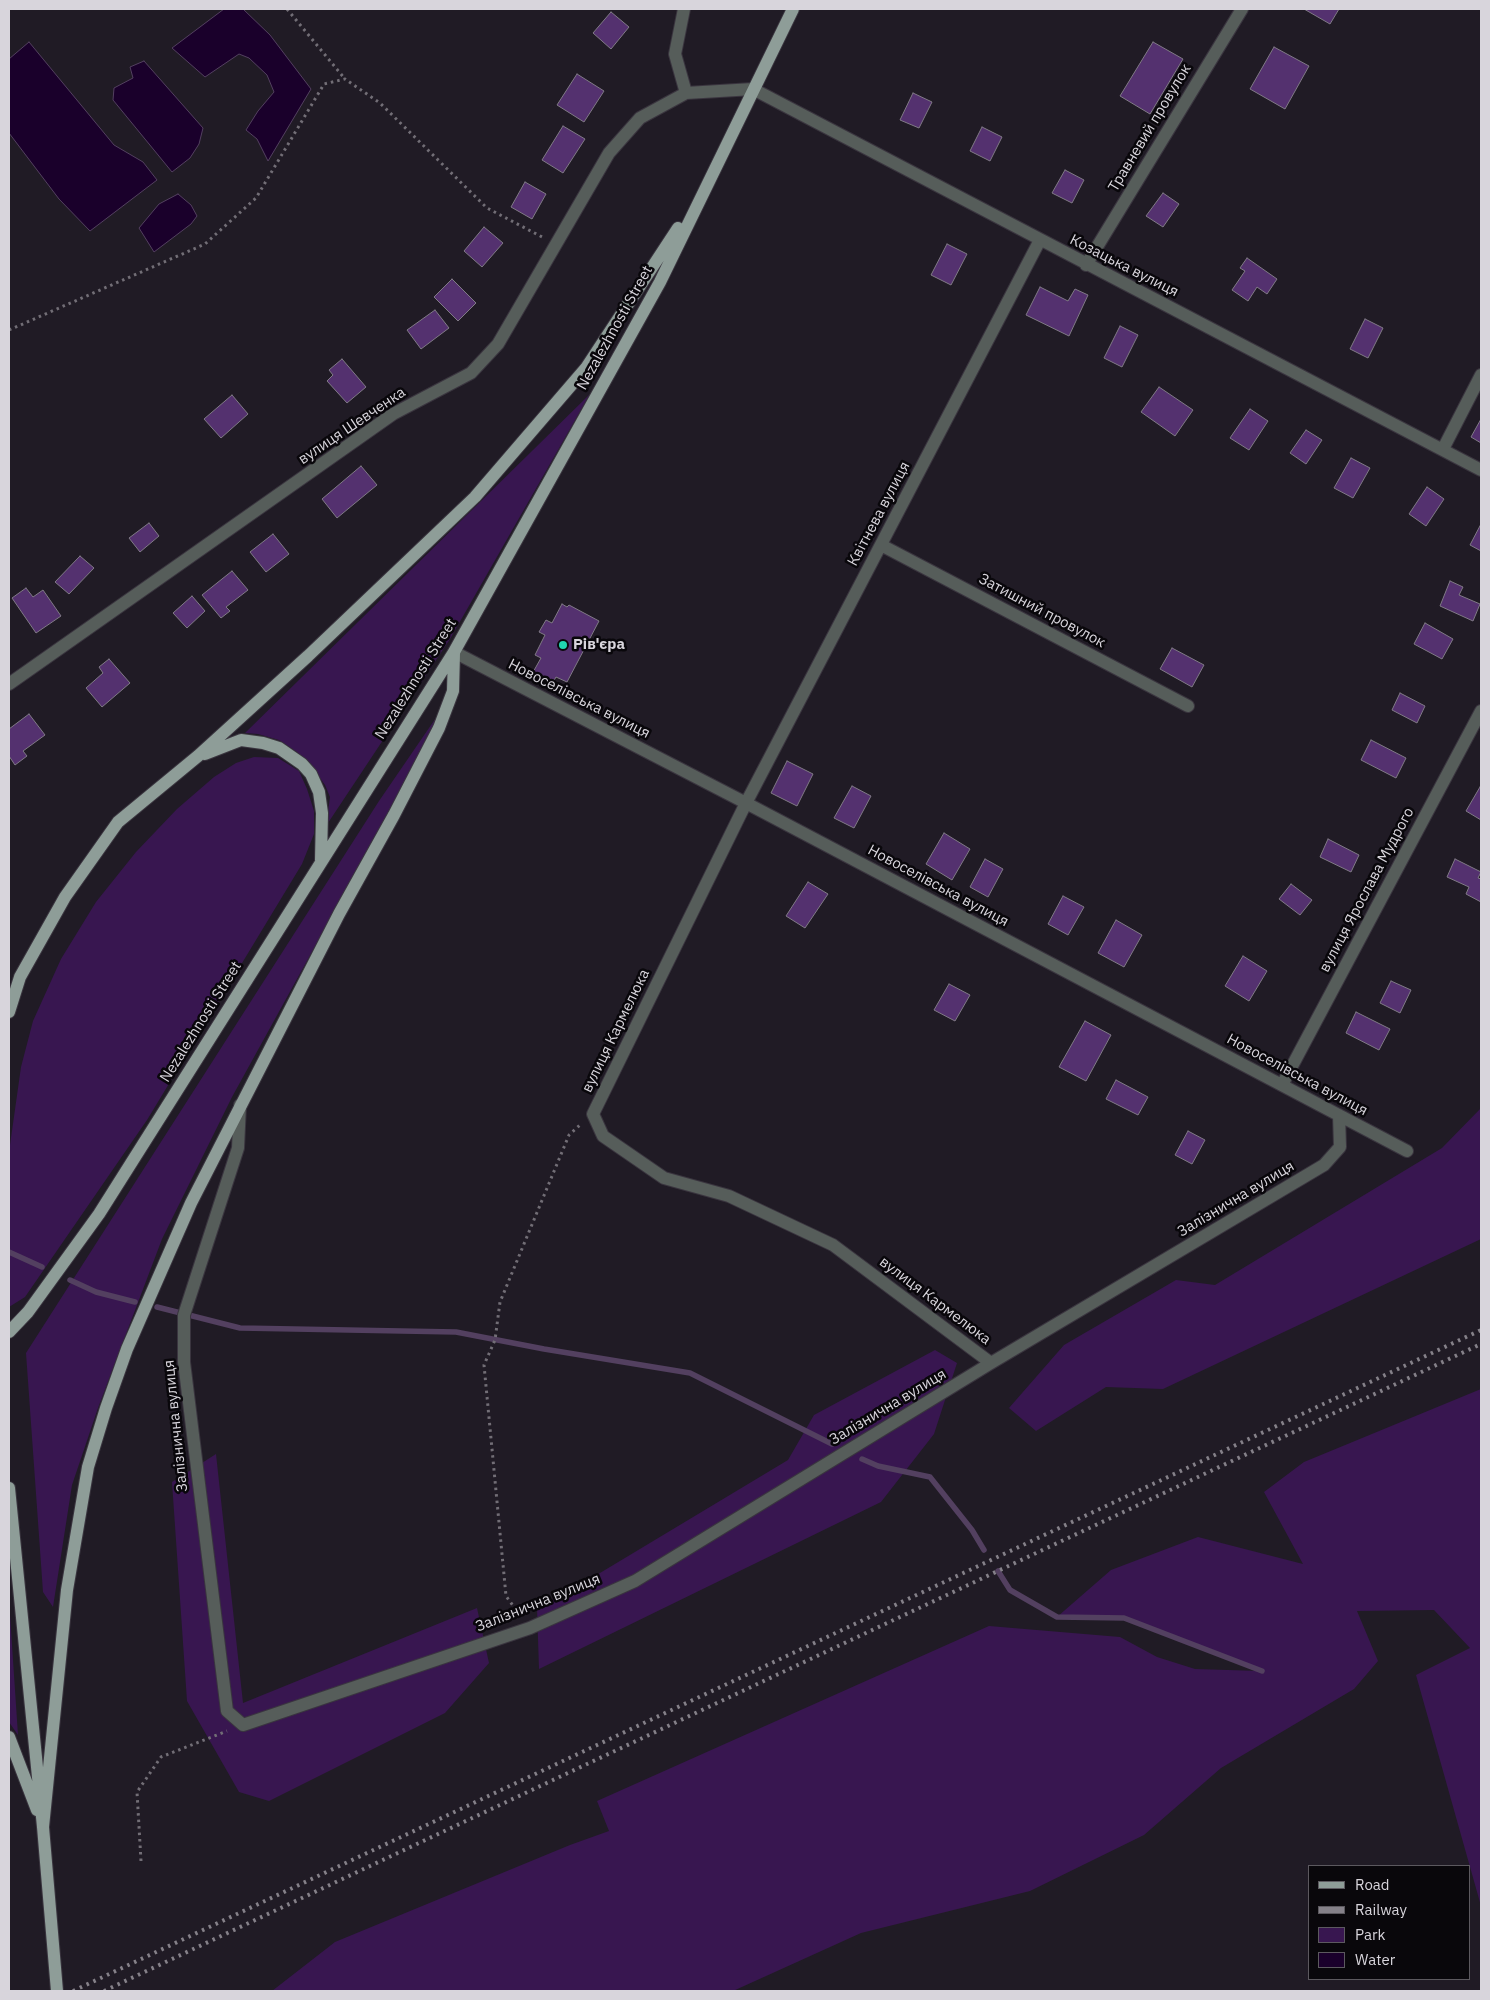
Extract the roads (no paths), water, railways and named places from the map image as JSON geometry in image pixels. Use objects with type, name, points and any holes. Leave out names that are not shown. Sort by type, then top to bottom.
[{"type":"main road","name":"Nezalezhnosti Street","points":[[9,1332],[28,1312],[99,1214],[454,652],[660,282],[793,9]]},
{"type":"main road","points":[[9,1012],[20,977],[65,897],[118,822],[198,756],[308,656],[475,497],[586,368],[706,186]]},
{"type":"main road","points":[[43,1827],[66,1590],[88,1467],[127,1349],[191,1203],[240,1105],[330,930],[440,728],[453,691],[454,652]]},
{"type":"main road","points":[[198,756],[241,740],[263,743],[278,748],[302,764],[311,774],[319,792],[322,813],[322,860]]},
{"type":"main road","points":[[9,1488],[43,1827],[57,1991]]},
{"type":"main road","points":[[9,1737],[43,1827]]},
{"type":"street","points":[[684,9],[675,54],[686,93]]},
{"type":"street","name":"Травневий провулок","points":[[1086,264],[1242,9]]},
{"type":"street","name":"вулиця Шевченка","points":[[9,684],[394,414],[471,373],[498,344],[609,153],[640,118],[686,93],[753,89]]},
{"type":"street","name":"Козацька вулиця","points":[[753,89],[1481,470]]},
{"type":"street","name":"Квітнева вулиця","points":[[746,803],[1040,240]]},
{"type":"street","points":[[1443,449],[1481,375]]},
{"type":"street","name":"Затишний провулок","points":[[881,545],[1188,706]]},
{"type":"street","name":"Новоселівська вулиця","points":[[454,652],[746,803],[1406,1151]]},
{"type":"street","name":"вулиця Ярослава Мудрого","points":[[1282,1086],[1481,711]]},
{"type":"street","name":"вулиця Кармелюка","points":[[746,803],[593,1114],[603,1136],[664,1178],[729,1196],[833,1246],[991,1363]]},
{"type":"street","name":"Залізнична вулиця","points":[[240,1105],[238,1148],[184,1315],[184,1344],[185,1372],[227,1711],[243,1725],[530,1628],[635,1581],[991,1363],[1324,1165],[1340,1146],[1339,1116]]},
{"type":"water","points":[[224,9],[243,9],[270,35],[311,89],[268,161],[257,139],[246,130],[258,111],[274,92],[267,75],[249,58],[239,54],[205,77],[172,48]]},
{"type":"water","points":[[29,42],[114,145],[143,162],[157,180],[90,231],[59,199],[9,133],[9,59]]},
{"type":"water","points":[[144,61],[203,128],[199,144],[190,158],[172,172],[113,100],[114,88],[133,78],[130,67]]},
{"type":"water","points":[[178,194],[191,205],[197,216],[191,224],[154,252],[139,228],[159,204]]},
{"type":"waterway","points":[[9,1252],[42,1267]]},
{"type":"waterway","points":[[70,1280],[96,1292],[135,1302]]},
{"type":"waterway","points":[[157,1307],[240,1328],[456,1332],[544,1349],[690,1373],[832,1444]]},
{"type":"waterway","points":[[862,1459],[878,1466],[930,1477],[972,1530],[984,1550]]},
{"type":"waterway","points":[[998,1571],[1010,1590],[1057,1617],[1124,1618],[1262,1671]]},
{"type":"railway","points":[[73,1991],[1481,1330]]},
{"type":"railway","points":[[104,1991],[1481,1344]]},
{"type":"place","name":"Рів'єра","points":[[563,645]]}]
